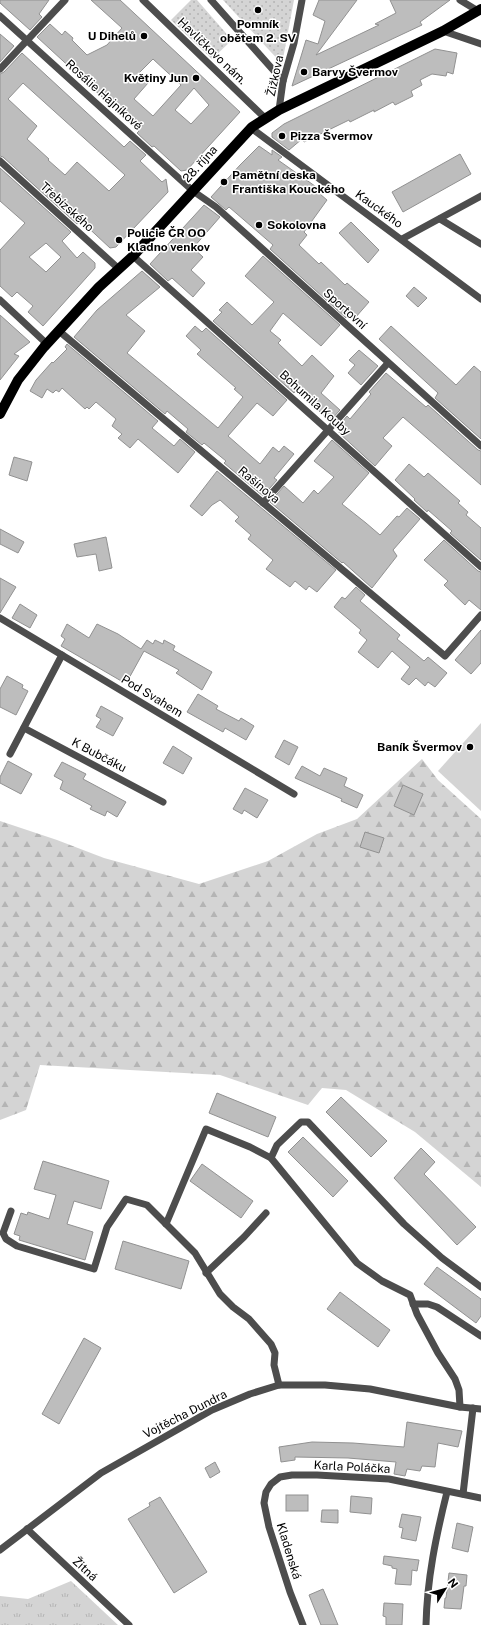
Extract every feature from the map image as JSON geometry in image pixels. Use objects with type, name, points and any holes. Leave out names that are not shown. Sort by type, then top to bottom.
[{"type":"main road","name":"28. října","points":[[0,414],[18,380],[47,344],[99,287],[133,256],[251,128],[279,110],[443,31],[479,10]]},
{"type":"street","points":[[0,69],[65,0]]},
{"type":"street","name":"Havlíčkovo nám.","points":[[143,0],[265,118]]},
{"type":"street","points":[[211,0],[283,80]]},
{"type":"street","name":"Žižkova","points":[[279,110],[283,80],[294,43],[302,0]]},
{"type":"street","points":[[460,0],[479,10]]},
{"type":"street","name":"Rosálie Hajníkové","points":[[0,16],[193,191]]},
{"type":"street","points":[[443,31],[481,44]]},
{"type":"street","name":"Kauckého","points":[[251,128],[402,239],[481,196]]},
{"type":"street","name":"Třebízského","points":[[0,161],[119,269]]},
{"type":"street","name":"Sportovní","points":[[193,191],[216,207],[481,446]]},
{"type":"street","points":[[440,219],[481,244]]},
{"type":"street","points":[[402,239],[481,299]]},
{"type":"street","name":"Bohumila Kouby","points":[[133,256],[481,567]]},
{"type":"street","points":[[0,300],[47,344]]},
{"type":"street","name":"Rašínova","points":[[59,332],[445,656],[481,616]]},
{"type":"street","points":[[264,503],[388,363]]},
{"type":"street","name":"Pod Svahem","points":[[0,618],[294,794]]},
{"type":"street","points":[[10,754],[62,655]]},
{"type":"street","name":"K Bubčáku","points":[[24,728],[163,802]]},
{"type":"street","points":[[271,1158],[277,1145],[301,1122],[308,1122],[404,1224],[442,1258],[481,1287]]},
{"type":"street","points":[[166,1224],[206,1129],[250,1147],[271,1158],[357,1263],[382,1281],[410,1295],[413,1304],[438,1353],[455,1379],[460,1390],[460,1406]]},
{"type":"street","points":[[11,1211],[3,1233],[6,1239],[17,1246],[94,1269],[107,1227],[126,1199],[147,1205],[195,1253],[220,1294],[233,1307],[249,1319],[271,1344],[275,1353],[274,1365],[279,1386]]},
{"type":"street","points":[[206,1273],[244,1237],[266,1213]]},
{"type":"street","points":[[413,1304],[428,1304],[437,1307],[481,1336]]},
{"type":"street","name":"Vojtěcha Dundra","points":[[0,1550],[100,1473],[212,1410],[250,1394],[279,1386],[318,1385],[370,1390],[481,1409]]},
{"type":"street","points":[[463,1494],[473,1408]]},
{"type":"street","name":"Karla Poláčka","points":[[271,1484],[280,1477],[292,1475],[381,1478],[481,1498]]},
{"type":"street","name":"Kladenská","points":[[271,1484],[266,1492],[264,1503],[269,1527],[290,1592],[303,1625]]},
{"type":"street","points":[[426,1625],[427,1596],[432,1559],[447,1492]]},
{"type":"street","name":"Žitná","points":[[27,1529],[129,1625]]},
{"type":"green space","points":[[191,0],[197,0],[232,40],[212,59],[171,20]]},
{"type":"green space","points":[[223,0],[294,0],[282,64]]},
{"type":"green space","name":"Baník Švermov","points":[[481,723],[481,811],[438,771]]},
{"type":"green space","points":[[422,759],[438,780],[481,819],[481,1187],[415,1132],[346,1090],[322,1088],[308,1105],[220,1075],[40,1065],[26,1110],[0,1120],[0,821],[57,840],[104,858],[199,884],[268,861],[317,834],[357,819]]},
{"type":"green space","points":[[71,1581],[118,1625],[0,1625],[0,1596],[28,1599]]},
{"type":"building","points":[[0,0],[49,0],[39,14],[42,17],[30,30],[0,3]]},
{"type":"building","points":[[91,0],[120,0],[240,112],[187,170],[181,171],[154,146],[152,147],[137,133],[139,131],[37,37],[50,24],[62,35],[65,31],[87,55],[107,45],[122,28]],"holes":[[[153,59],[181,85],[153,116],[134,99],[148,83],[138,74]],[[194,88],[209,105],[191,124],[175,110]]]},
{"type":"building","points":[[319,0],[357,0],[316,55],[379,25],[375,24],[396,13],[390,0],[450,0],[420,22],[422,25],[292,86],[306,40],[318,44],[325,21],[313,15]]},
{"type":"building","points":[[0,34],[14,46],[0,62]]},
{"type":"building","points":[[435,49],[457,53],[453,74],[447,72],[446,76],[432,74],[420,80],[422,85],[411,91],[413,96],[395,105],[393,102],[350,122],[349,120],[304,142],[302,139],[289,150],[272,137],[272,133],[284,124]]},
{"type":"building","points":[[22,53],[124,147],[130,141],[146,155],[140,161],[162,182],[166,179],[168,192],[116,247],[110,248],[81,221],[77,224],[3,157],[0,156],[0,74],[4,72]],"holes":[[[23,83],[125,175],[109,191],[77,162],[65,175],[27,139],[37,126],[8,99]]]},
{"type":"building","points":[[259,146],[272,155],[272,150],[282,157],[278,160],[322,191],[320,194],[327,200],[304,232],[307,235],[299,245],[319,264],[321,262],[345,285],[347,283],[369,302],[355,318],[350,313],[346,318],[270,249],[273,245],[229,207],[226,210],[211,197]]},
{"type":"building","points":[[460,154],[471,174],[403,212],[392,192]]},
{"type":"building","points":[[0,168],[71,232],[62,241],[77,258],[83,252],[95,263],[95,268],[43,326],[28,312],[33,306],[17,292],[12,297],[0,286],[0,250],[25,223],[0,201]],"holes":[[[46,243],[61,257],[46,272],[29,257]]]},
{"type":"building","points":[[204,205],[220,217],[193,248],[203,257],[191,270],[205,283],[193,297],[172,278],[168,281],[150,264]]},
{"type":"building","points":[[351,222],[379,250],[368,263],[339,233]]},
{"type":"building","points":[[263,256],[340,325],[321,346],[283,313],[270,331],[281,340],[278,343],[302,366],[312,355],[334,376],[321,393],[340,410],[330,421],[296,390],[294,393],[213,321],[222,312],[219,310],[227,302],[252,325],[274,302],[245,276]]},
{"type":"building","points":[[142,271],[160,287],[126,315],[145,331],[127,353],[218,428],[243,397],[234,389],[236,388],[197,354],[201,350],[186,336],[195,326],[202,332],[206,328],[287,400],[273,416],[257,403],[228,436],[260,464],[273,447],[279,452],[284,446],[294,454],[274,478],[277,480],[263,496],[224,463],[226,461],[204,443],[202,445],[186,432],[188,429],[167,411],[165,414],[74,337],[97,310]]},
{"type":"building","points":[[414,287],[427,298],[418,307],[406,296]]},
{"type":"building","points":[[0,315],[30,342],[14,354],[19,356],[0,380]]},
{"type":"building","points":[[391,326],[456,385],[474,366],[481,372],[481,439],[435,398],[438,393],[379,339]]},
{"type":"building","points":[[67,344],[158,421],[152,428],[174,446],[180,439],[195,452],[178,473],[138,439],[130,448],[118,438],[122,434],[112,426],[116,419],[96,402],[89,409],[87,407],[85,409],[62,388],[59,392],[56,390],[53,393],[47,389],[42,398],[30,391],[36,380],[52,362],[53,363],[67,349],[65,347]]},
{"type":"building","points":[[359,350],[378,366],[361,385],[348,373],[355,365],[349,360]]},
{"type":"building","points":[[386,373],[426,407],[428,405],[478,450],[481,451],[481,485],[403,417],[383,438],[392,446],[375,466],[339,433],[340,431],[337,428],[347,416],[350,419],[371,394],[369,392]]},
{"type":"building","points":[[332,440],[369,473],[342,504],[380,535],[397,516],[399,517],[407,508],[420,519],[393,550],[397,556],[372,588],[270,502],[284,486],[303,503],[314,490],[318,494],[334,477],[314,461]]},
{"type":"building","points":[[14,457],[32,462],[27,481],[9,475]]},
{"type":"building","points":[[409,464],[424,477],[428,473],[460,501],[458,503],[468,512],[466,515],[481,528],[481,560],[450,533],[452,531],[414,500],[415,499],[395,480]]},
{"type":"building","points":[[217,471],[336,570],[317,592],[309,586],[306,590],[295,581],[290,587],[266,569],[273,560],[248,539],[251,535],[235,521],[239,517],[220,500],[212,505],[202,516],[190,506]]},
{"type":"building","points":[[0,529],[24,542],[18,553],[0,544]]},
{"type":"building","points":[[106,537],[112,568],[99,571],[96,554],[77,557],[74,544]]},
{"type":"building","points":[[444,540],[478,571],[481,572],[481,610],[469,600],[465,605],[444,585],[448,581],[424,560]]},
{"type":"building","points":[[0,578],[16,587],[0,613]]},
{"type":"building","points":[[356,587],[365,595],[360,601],[400,635],[397,639],[424,661],[428,657],[447,673],[435,687],[428,682],[425,686],[416,678],[409,685],[401,679],[410,667],[392,651],[378,668],[358,652],[367,640],[359,633],[361,630],[334,607],[342,597],[345,599]]},
{"type":"building","points":[[20,604],[37,615],[30,628],[12,618]]},
{"type":"building","points":[[67,624],[89,638],[97,624],[118,634],[141,649],[147,640],[153,644],[155,640],[163,644],[164,640],[175,646],[173,650],[212,672],[202,690],[176,673],[179,670],[144,651],[128,680],[125,678],[123,682],[61,646],[65,639],[61,636]]},
{"type":"building","points":[[481,630],[481,663],[471,674],[455,660]]},
{"type":"building","points":[[7,676],[23,685],[22,688],[28,691],[16,715],[0,707],[0,689]]},
{"type":"building","points":[[198,694],[218,706],[216,709],[239,721],[241,718],[254,726],[246,740],[225,728],[223,732],[187,712]]},
{"type":"building","points":[[101,706],[123,718],[113,736],[96,727],[101,719],[96,716]]},
{"type":"building","points":[[284,740],[298,747],[289,765],[275,757]]},
{"type":"building","points":[[173,746],[192,758],[183,774],[163,763]]},
{"type":"building","points":[[8,761],[32,774],[21,794],[0,783],[0,777]]},
{"type":"building","points":[[62,762],[86,774],[83,779],[126,802],[117,817],[107,811],[105,816],[90,809],[92,806],[60,789],[63,781],[54,776]]},
{"type":"building","points":[[302,766],[320,776],[324,768],[347,778],[344,786],[363,795],[357,808],[341,801],[342,799],[295,778]]},
{"type":"building","points":[[403,785],[423,794],[414,815],[394,806]]},
{"type":"building","points":[[245,788],[268,800],[257,818],[244,810],[242,814],[233,809]]},
{"type":"building","points":[[365,832],[384,838],[379,853],[360,847]]},
{"type":"building","points":[[217,1093],[276,1117],[268,1137],[209,1113]]},
{"type":"building","points":[[341,1097],[387,1141],[371,1157],[326,1112]]},
{"type":"building","points":[[303,1137],[348,1181],[333,1197],[288,1152]]},
{"type":"building","points":[[421,1148],[435,1162],[424,1174],[476,1227],[457,1245],[394,1178]]},
{"type":"building","points":[[43,1161],[109,1181],[101,1209],[74,1201],[67,1224],[93,1232],[85,1260],[19,1240],[20,1236],[14,1234],[21,1213],[27,1215],[28,1212],[49,1219],[56,1195],[34,1189]]},
{"type":"building","points":[[202,1164],[253,1201],[241,1218],[190,1181]]},
{"type":"building","points":[[123,1241],[189,1261],[181,1289],[115,1269]]},
{"type":"building","points":[[437,1267],[481,1299],[481,1316],[476,1323],[424,1284]]},
{"type":"building","points":[[340,1292],[390,1330],[378,1347],[327,1309]]},
{"type":"building","points":[[84,1338],[101,1348],[59,1424],[42,1414]]},
{"type":"building","points":[[407,1422],[462,1431],[458,1447],[438,1443],[435,1467],[422,1466],[420,1471],[407,1469],[405,1476],[394,1474],[396,1462],[348,1458],[295,1457],[295,1460],[281,1462],[279,1447],[312,1442],[353,1443],[404,1447]]},
{"type":"building","points":[[215,1462],[220,1472],[210,1478],[205,1468]]},
{"type":"building","points":[[286,1495],[308,1495],[308,1511],[286,1511]]},
{"type":"building","points":[[351,1496],[372,1498],[371,1514],[350,1512]]},
{"type":"building","points":[[160,1497],[207,1572],[174,1593],[128,1519],[150,1506],[149,1503]]},
{"type":"building","points":[[322,1510],[338,1510],[338,1523],[321,1522]]},
{"type":"building","points":[[402,1514],[421,1517],[416,1541],[401,1538],[403,1528],[399,1527]]},
{"type":"building","points":[[457,1523],[473,1527],[468,1552],[452,1548]]},
{"type":"building","points":[[384,1556],[419,1560],[417,1571],[412,1570],[411,1585],[395,1584],[397,1569],[383,1564]]},
{"type":"building","points":[[449,1573],[467,1575],[461,1609],[444,1608]]},
{"type":"building","points":[[323,1589],[338,1625],[321,1625],[309,1595]]},
{"type":"building","points":[[384,1603],[403,1604],[402,1625],[386,1625],[386,1617],[383,1616]]},
{"type":"place","name":"Pomník obětem 2. SV","points":[[258,10]]},
{"type":"place","name":"U Dihelů","points":[[144,36]]},
{"type":"place","name":"Barvy Švermov","points":[[304,72]]},
{"type":"place","name":"Květiny Jun","points":[[196,78]]},
{"type":"place","name":"Pizza Švermov","points":[[282,136]]},
{"type":"place","name":"Pamětní deska Františka Kouckého","points":[[224,182]]},
{"type":"place","name":"Sokolovna","points":[[259,225]]},
{"type":"place","name":"Policie ČR OO Kladno venkov","points":[[119,240]]},
{"type":"place","name":"Baník Švermov","points":[[470,747]]}]
